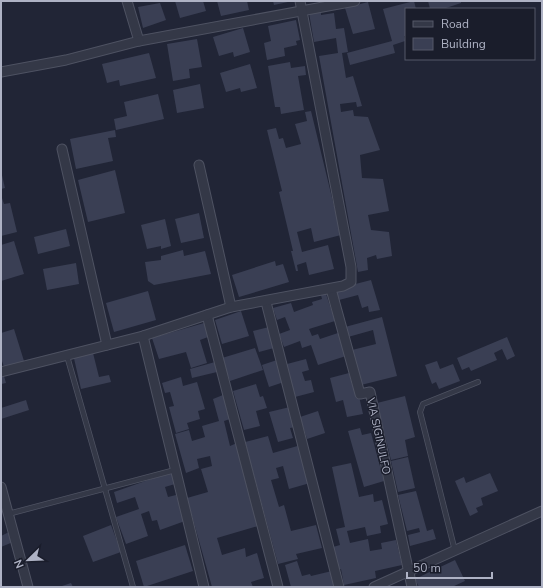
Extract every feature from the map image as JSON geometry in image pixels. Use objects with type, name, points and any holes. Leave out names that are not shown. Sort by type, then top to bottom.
[{"type":"street","points":[[127,1],[139,41]]},
{"type":"street","points":[[1,372],[143,336],[231,307],[266,302],[331,289],[351,282],[351,267],[300,1]]},
{"type":"street","points":[[1,72],[66,60],[139,41],[355,1]]},
{"type":"street","points":[[62,149],[107,345]]},
{"type":"street","points":[[199,166],[231,307]]},
{"type":"street","name":"VIA SIGINULFO","points":[[331,289],[360,394],[370,392],[409,572]]},
{"type":"street","points":[[266,302],[339,587]]},
{"type":"street","points":[[207,315],[278,587]]},
{"type":"street","points":[[143,336],[204,587]]},
{"type":"street","points":[[1,487],[28,587]]},
{"type":"street","points":[[374,587],[542,510]]},
{"type":"street","points":[[409,572],[412,587]]},
{"type":"lane","points":[[67,356],[133,587]]},
{"type":"lane","points":[[455,551],[420,412],[422,404],[478,382]]},
{"type":"lane","points":[[8,514],[175,470]]},
{"type":"building","points":[[175,1],[203,1],[206,11],[180,18]]},
{"type":"building","points":[[217,1],[247,1],[249,10],[221,16]]},
{"type":"building","points":[[273,1],[288,1],[288,2],[274,5]]},
{"type":"building","points":[[414,1],[416,8],[405,8],[405,41],[393,45],[395,53],[350,65],[347,53],[392,41],[383,9]]},
{"type":"building","points":[[428,1],[461,1],[461,3],[446,8],[430,8]]},
{"type":"building","points":[[368,2],[375,29],[353,34],[345,8]]},
{"type":"building","points":[[160,3],[166,20],[143,28],[138,7]]},
{"type":"building","points":[[321,12],[321,15],[334,13],[336,29],[344,28],[348,52],[342,53],[346,78],[353,76],[362,106],[357,107],[356,102],[340,104],[341,112],[353,110],[354,116],[368,117],[380,150],[360,155],[362,178],[383,179],[389,211],[368,215],[371,230],[389,232],[392,256],[377,259],[376,255],[367,258],[368,270],[358,272],[319,56],[338,53],[336,38],[314,42],[309,13]]},
{"type":"building","points":[[296,20],[300,40],[296,41],[297,45],[284,48],[285,56],[267,60],[264,43],[271,41],[268,26]]},
{"type":"building","points":[[243,28],[250,52],[234,57],[233,52],[219,56],[213,37]]},
{"type":"building","points":[[197,39],[202,67],[189,69],[190,78],[173,81],[167,44]]},
{"type":"building","points":[[149,53],[156,78],[120,86],[119,80],[107,83],[102,64]]},
{"type":"building","points":[[290,62],[291,68],[305,66],[306,75],[298,76],[304,110],[281,114],[280,107],[275,107],[268,66]]},
{"type":"building","points":[[250,64],[257,88],[241,92],[240,88],[226,92],[220,73]]},
{"type":"building","points":[[200,84],[204,108],[177,113],[173,90]]},
{"type":"building","points":[[158,94],[164,119],[116,130],[114,119],[127,116],[124,102]]},
{"type":"building","points":[[311,111],[341,235],[314,242],[311,228],[297,232],[302,252],[328,245],[334,269],[309,275],[306,262],[297,265],[298,271],[296,271],[291,251],[293,251],[279,192],[282,191],[267,130],[276,128],[279,139],[283,138],[286,148],[301,144],[295,124],[307,121],[305,112]]},
{"type":"building","points":[[115,130],[116,137],[108,138],[113,161],[76,169],[70,139]]},
{"type":"building","points":[[115,170],[125,213],[88,222],[78,180]]},
{"type":"building","points":[[1,171],[5,188],[1,189]]},
{"type":"building","points":[[1,195],[4,204],[10,203],[17,232],[1,236]]},
{"type":"building","points":[[199,213],[204,238],[181,243],[175,219]]},
{"type":"building","points":[[165,219],[171,246],[161,249],[161,246],[147,249],[141,225]]},
{"type":"building","points":[[66,229],[70,246],[38,254],[34,237]]},
{"type":"building","points":[[14,241],[24,274],[1,281],[1,245]]},
{"type":"building","points":[[183,250],[184,256],[205,251],[211,274],[154,285],[148,281],[145,262],[161,260],[161,256]]},
{"type":"building","points":[[275,261],[276,266],[283,264],[289,282],[239,297],[232,275]]},
{"type":"building","points":[[76,263],[79,284],[47,290],[43,269]]},
{"type":"building","points":[[371,280],[380,310],[369,312],[368,306],[362,308],[358,295],[339,300],[336,289]]},
{"type":"building","points":[[148,291],[156,320],[114,332],[106,303]]},
{"type":"building","points":[[326,294],[335,321],[309,329],[312,336],[318,334],[320,339],[338,333],[346,356],[318,365],[311,345],[302,348],[300,341],[284,347],[279,334],[290,330],[285,317],[277,320],[273,308],[291,303],[294,312],[313,305],[312,302],[322,299],[321,295]]},
{"type":"building","points":[[241,311],[249,336],[222,344],[215,320]]},
{"type":"building","points":[[382,317],[397,376],[361,385],[352,350],[376,344],[373,330],[348,337],[345,327]]},
{"type":"building","points":[[204,323],[208,337],[200,340],[207,363],[191,368],[186,352],[159,359],[152,338]]},
{"type":"building","points":[[269,327],[274,348],[259,352],[253,331]]},
{"type":"building","points":[[14,329],[24,361],[4,367],[1,358],[1,333]]},
{"type":"building","points":[[507,337],[515,356],[507,360],[502,349],[494,353],[497,360],[471,371],[469,367],[462,370],[457,358]]},
{"type":"building","points":[[255,348],[263,370],[230,381],[222,358]]},
{"type":"building","points":[[92,349],[99,377],[109,375],[111,382],[81,389],[73,354]]},
{"type":"building","points":[[306,359],[309,370],[302,372],[305,381],[311,380],[314,392],[295,397],[287,364]]},
{"type":"building","points":[[277,360],[284,382],[269,387],[262,365]]},
{"type":"building","points":[[437,361],[440,369],[453,364],[460,381],[439,389],[436,382],[432,384],[425,365]]},
{"type":"building","points":[[215,362],[217,372],[192,378],[190,369]]},
{"type":"building","points":[[349,373],[352,384],[356,383],[363,414],[347,417],[343,400],[336,402],[330,378]]},
{"type":"building","points":[[4,376],[6,383],[1,384],[1,377]]},
{"type":"building","points":[[181,377],[183,386],[197,382],[205,409],[198,411],[200,419],[187,423],[189,429],[176,433],[169,407],[174,406],[170,392],[165,393],[162,383]]},
{"type":"building","points":[[256,384],[260,397],[263,396],[267,408],[256,411],[260,426],[244,430],[233,391]]},
{"type":"building","points":[[223,395],[230,419],[224,421],[230,446],[237,443],[258,526],[217,538],[222,555],[245,548],[246,557],[257,553],[264,578],[251,582],[253,587],[212,587],[187,498],[208,492],[201,469],[212,466],[210,456],[197,459],[199,468],[186,473],[175,434],[189,430],[192,441],[205,437],[202,426],[219,421],[213,399]]},
{"type":"building","points":[[405,396],[415,437],[405,440],[408,456],[391,460],[377,403]]},
{"type":"building","points":[[26,400],[29,410],[1,419],[1,408]]},
{"type":"building","points":[[290,407],[295,427],[290,428],[293,438],[278,442],[269,412]]},
{"type":"building","points":[[318,411],[325,433],[307,439],[300,417]]},
{"type":"building","points":[[360,428],[362,435],[371,433],[384,481],[364,487],[348,431]]},
{"type":"building","points":[[268,436],[273,453],[301,445],[310,483],[289,489],[283,466],[276,468],[279,478],[271,480],[279,507],[284,505],[291,531],[316,525],[322,548],[296,554],[298,559],[278,564],[245,442]]},
{"type":"building","points":[[408,457],[415,488],[398,492],[391,461]]},
{"type":"building","points":[[351,463],[359,497],[373,494],[374,502],[382,500],[388,524],[380,526],[381,533],[367,536],[365,527],[347,531],[350,543],[368,539],[370,551],[382,549],[381,543],[396,540],[402,565],[375,571],[376,578],[344,585],[341,569],[338,570],[333,547],[340,545],[336,529],[345,527],[332,467]]},
{"type":"building","points":[[171,472],[175,484],[165,487],[168,497],[176,495],[185,521],[160,530],[157,520],[152,521],[149,511],[141,514],[148,536],[126,544],[116,517],[139,509],[135,497],[117,503],[114,492]]},
{"type":"building","points":[[490,473],[498,491],[481,498],[483,505],[476,508],[478,512],[470,516],[455,481],[464,477],[466,483]]},
{"type":"building","points":[[416,491],[427,531],[433,529],[436,539],[410,546],[408,535],[420,532],[419,528],[407,531],[398,495]]},
{"type":"building","points":[[111,525],[121,552],[93,562],[83,536]]},
{"type":"building","points":[[9,532],[13,542],[1,547],[1,536]]},
{"type":"building","points":[[185,545],[193,571],[144,587],[136,561]]},
{"type":"building","points":[[455,560],[465,581],[452,587],[419,587],[415,579]]},
{"type":"building","points":[[297,561],[302,576],[310,574],[311,576],[332,571],[336,587],[291,587],[285,565]]},
{"type":"building","points":[[71,583],[73,587],[59,587]]}]
